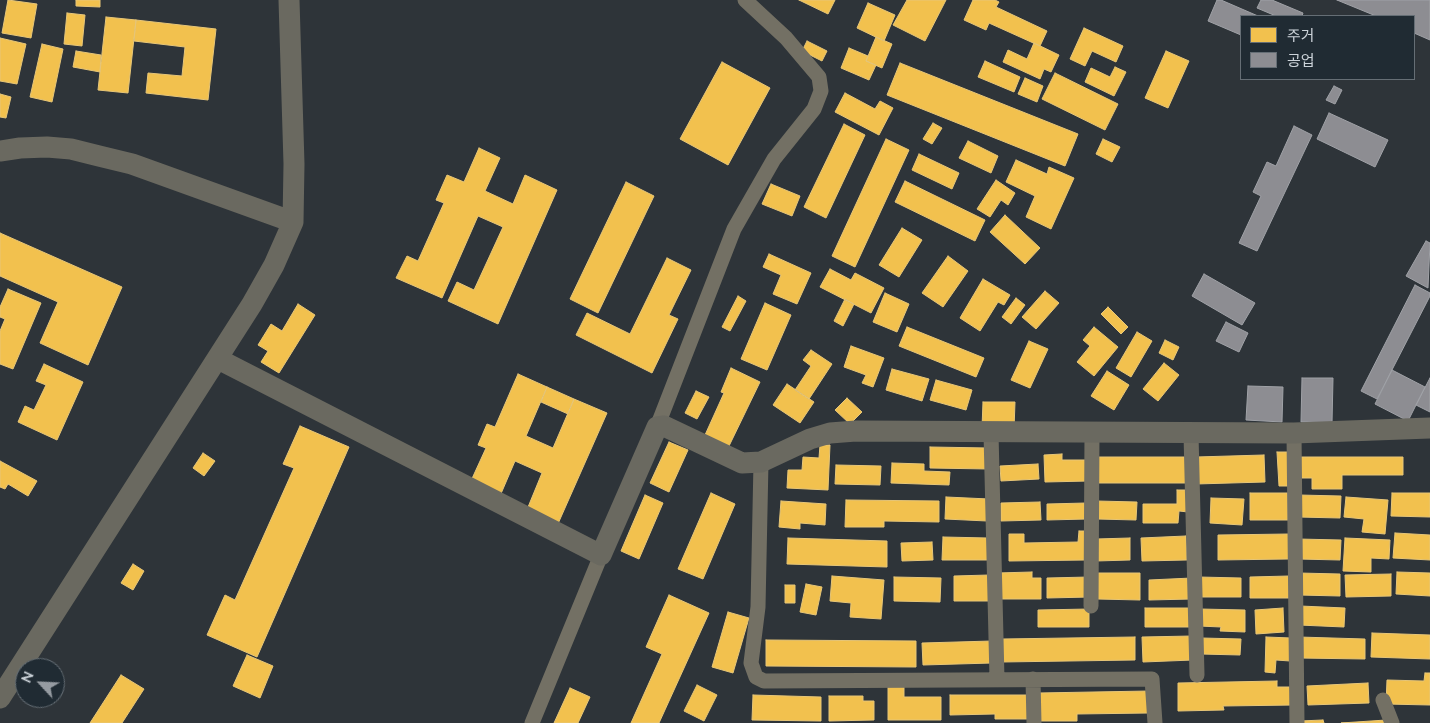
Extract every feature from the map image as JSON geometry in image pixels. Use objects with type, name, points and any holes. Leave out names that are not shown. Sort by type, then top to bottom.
[{"type":"street","points":[[0,698],[218,359],[261,289],[293,222],[294,164],[289,0]]},
{"type":"street","points":[[532,723],[601,555],[657,427],[734,229],[774,159],[814,109],[821,91],[820,77],[786,38],[744,0]]},
{"type":"street","points":[[0,151],[47,147],[70,149],[99,156],[132,164],[293,222]]},
{"type":"street","points":[[218,359],[601,555]]},
{"type":"street","points":[[657,427],[664,426],[742,463],[762,462],[810,439],[830,433],[1191,434],[1294,433],[1430,428]]},
{"type":"street","points":[[991,433],[997,679]]},
{"type":"street","points":[[1294,433],[1297,723]]},
{"type":"street","points":[[1091,606],[1092,434]]},
{"type":"street","points":[[1191,434],[1197,675]]},
{"type":"street","points":[[762,462],[758,607],[751,663],[756,677],[764,681],[1152,679],[1155,723]]},
{"type":"street","points":[[1032,679],[1034,723]]},
{"type":"street","points":[[1383,700],[1392,723]]},
{"type":"building: 주거","points":[[8,0],[37,4],[31,38],[2,33]]},
{"type":"building: 주거","points":[[76,0],[100,0],[100,7],[76,6]]},
{"type":"building: 주거","points":[[799,0],[835,0],[828,14]]},
{"type":"building: 주거","points":[[907,0],[946,0],[925,41],[893,25]]},
{"type":"building: 주거","points":[[973,0],[995,0],[999,2],[996,7],[1047,31],[1040,46],[989,23],[986,30],[964,20]]},
{"type":"building: 주거","points":[[868,3],[895,15],[884,41],[857,28]]},
{"type":"building: 주거","points":[[67,13],[85,15],[82,46],[64,44]]},
{"type":"building: 주거","points":[[106,17],[136,20],[128,93],[98,90]]},
{"type":"building: 주거","points":[[136,20],[216,29],[208,100],[146,93],[148,73],[182,76],[185,47],[134,41]]},
{"type":"building: 주거","points":[[1084,28],[1123,46],[1116,62],[1092,51],[1085,66],[1070,59]]},
{"type":"building: 주거","points":[[876,37],[892,44],[882,68],[866,61]]},
{"type":"building: 주거","points":[[0,38],[26,44],[17,84],[0,81]]},
{"type":"building: 주거","points":[[807,41],[827,51],[822,61],[802,51]]},
{"type":"building: 주거","points":[[1034,43],[1059,55],[1051,72],[1044,69],[1040,79],[1003,62],[1008,50],[1027,59]]},
{"type":"building: 주거","points":[[42,44],[63,49],[52,102],[30,97]]},
{"type":"building: 주거","points":[[849,48],[868,56],[866,61],[876,65],[869,80],[841,68]]},
{"type":"building: 주거","points":[[76,51],[101,55],[100,72],[73,67]]},
{"type":"building: 주거","points":[[1166,51],[1189,61],[1168,108],[1145,98]]},
{"type":"building: 주거","points":[[985,61],[1020,77],[1014,92],[978,77]]},
{"type":"building: 주거","points":[[722,62],[770,88],[728,165],[680,139]]},
{"type":"building: 주거","points":[[900,63],[1078,134],[1065,166],[887,95]]},
{"type":"building: 주거","points":[[1115,67],[1126,72],[1114,96],[1085,82],[1091,68],[1110,77]]},
{"type":"building: 주거","points":[[1055,73],[1118,104],[1105,130],[1042,99]]},
{"type":"building: 주거","points":[[1025,78],[1043,86],[1037,102],[1018,94]]},
{"type":"building: 주거","points":[[845,93],[875,109],[880,101],[893,108],[879,135],[835,112]]},
{"type":"building: 주거","points":[[0,94],[11,97],[6,118],[0,117]]},
{"type":"building: 주거","points":[[933,123],[942,128],[932,144],[923,139]]},
{"type":"building: 주거","points":[[844,124],[865,135],[826,218],[804,207]]},
{"type":"building: 주거","points":[[886,139],[909,150],[855,267],[832,256]]},
{"type":"building: 주거","points":[[1103,139],[1120,147],[1112,162],[1096,154]]},
{"type":"building: 주거","points":[[968,141],[998,156],[991,173],[959,158]]},
{"type":"building: 주거","points":[[479,148],[500,158],[485,191],[513,204],[525,175],[557,190],[498,324],[448,301],[457,282],[474,290],[503,227],[478,216],[442,298],[396,278],[407,256],[418,261],[444,203],[436,200],[447,175],[464,182]]},
{"type":"building: 주거","points":[[919,154],[959,173],[952,189],[912,170]]},
{"type":"building: 주거","points":[[1016,160],[1047,174],[1049,167],[1074,178],[1051,229],[1026,217],[1035,196],[1006,182]]},
{"type":"building: 주거","points":[[996,180],[1015,193],[1008,205],[1001,200],[990,217],[977,209]]},
{"type":"building: 주거","points":[[905,181],[985,220],[975,241],[895,202]]},
{"type":"building: 주거","points":[[626,182],[654,196],[598,313],[570,299]]},
{"type":"building: 주거","points":[[771,184],[800,196],[792,216],[762,204]]},
{"type":"building: 주거","points":[[1005,215],[1040,248],[1025,264],[990,232]]},
{"type":"building: 주거","points":[[902,228],[922,240],[899,277],[879,265]]},
{"type":"building: 주거","points":[[0,233],[122,287],[88,365],[40,343],[58,302],[0,276]]},
{"type":"building: 주거","points":[[769,254],[811,273],[797,304],[773,294],[781,275],[763,267]]},
{"type":"building: 주거","points":[[948,256],[968,271],[943,307],[922,293]]},
{"type":"building: 주거","points":[[667,258],[691,270],[669,315],[678,319],[652,373],[576,335],[587,313],[630,334]]},
{"type":"building: 주거","points":[[830,269],[851,280],[855,273],[884,288],[871,313],[820,287]]},
{"type":"building: 주거","points":[[983,279],[1010,295],[1004,305],[998,302],[980,331],[960,318]]},
{"type":"building: 주거","points":[[8,289],[41,303],[13,369],[0,364],[0,331],[5,319],[0,317],[0,307]]},
{"type":"building: 주거","points":[[1045,291],[1059,303],[1036,329],[1022,317]]},
{"type":"building: 주거","points":[[885,293],[909,304],[897,332],[873,322]]},
{"type":"building: 주거","points":[[738,296],[746,301],[730,331],[722,327]]},
{"type":"building: 주거","points":[[1016,298],[1025,305],[1011,324],[1002,317]]},
{"type":"building: 주거","points":[[845,299],[854,304],[843,326],[834,321]]},
{"type":"building: 주거","points":[[765,303],[791,315],[767,370],[741,359]]},
{"type":"building: 주거","points":[[298,304],[315,315],[279,373],[261,362],[268,351],[258,345],[271,324],[282,331]]},
{"type":"building: 주거","points":[[1108,307],[1128,327],[1121,334],[1101,314]]},
{"type":"building: 주거","points":[[907,327],[984,358],[976,377],[899,346]]},
{"type":"building: 주거","points":[[1094,327],[1118,347],[1094,376],[1077,362],[1090,346],[1083,340]]},
{"type":"building: 주거","points":[[1137,332],[1152,341],[1131,377],[1116,368]]},
{"type":"building: 주거","points":[[1165,340],[1179,347],[1173,360],[1159,353]]},
{"type":"building: 주거","points":[[1029,341],[1048,349],[1030,388],[1011,380]]},
{"type":"building: 주거","points":[[851,346],[884,358],[873,387],[862,383],[866,375],[844,367]]},
{"type":"building: 주거","points":[[811,350],[832,364],[809,399],[795,390],[811,366],[803,360]]},
{"type":"building: 주거","points":[[1164,363],[1179,375],[1158,401],[1143,389]]},
{"type":"building: 주거","points":[[44,364],[83,382],[57,440],[18,422],[25,406],[34,410],[46,385],[36,381]]},
{"type":"building: 주거","points":[[731,368],[760,382],[729,446],[705,435],[724,393],[721,392]]},
{"type":"building: 주거","points":[[892,369],[929,379],[922,401],[886,390]]},
{"type":"building: 주거","points":[[1107,371],[1129,385],[1114,410],[1091,396]]},
{"type":"building: 주거","points":[[518,374],[547,387],[526,436],[553,448],[574,399],[607,413],[557,526],[526,512],[542,473],[515,461],[500,496],[470,483],[486,448],[478,445],[487,424],[495,427]]},
{"type":"building: 주거","points":[[936,380],[972,390],[966,410],[930,400]]},
{"type":"building: 주거","points":[[787,384],[814,402],[800,423],[773,405]]},
{"type":"building: 주거","points":[[547,387],[574,399],[568,414],[541,402]]},
{"type":"building: 주거","points":[[696,391],[709,397],[697,419],[685,413]]},
{"type":"building: 주거","points":[[847,398],[862,412],[850,424],[835,410]]},
{"type":"building: 주거","points":[[983,402],[1015,402],[1014,429],[982,428]]},
{"type":"building: 주거","points":[[300,426],[349,447],[257,657],[207,635],[225,595],[235,600],[294,468],[283,464]]},
{"type":"building: 주거","points":[[669,442],[688,450],[669,492],[650,483]]},
{"type":"building: 주거","points":[[820,445],[830,445],[828,490],[787,488],[788,470],[802,470],[803,457],[819,458]]},
{"type":"building: 주거","points":[[930,447],[988,448],[988,469],[930,468]]},
{"type":"building: 주거","points":[[1277,452],[1290,452],[1292,486],[1279,486]]},
{"type":"building: 주거","points":[[203,453],[215,461],[204,476],[193,468]]},
{"type":"building: 주거","points":[[1062,454],[1062,460],[1088,460],[1089,481],[1045,482],[1044,455]]},
{"type":"building: 주거","points":[[1264,455],[1265,482],[1196,484],[1196,457]]},
{"type":"building: 주거","points":[[1096,457],[1188,457],[1187,483],[1096,483]]},
{"type":"building: 주거","points":[[1298,457],[1403,457],[1403,475],[1342,475],[1342,489],[1312,489],[1312,478],[1298,478]]},
{"type":"building: 주거","points":[[0,461],[37,481],[28,496],[8,484],[5,489],[0,487]]},
{"type":"building: 주거","points":[[892,463],[924,464],[924,471],[950,472],[949,485],[891,483]]},
{"type":"building: 주거","points":[[1038,464],[1039,479],[1001,481],[1000,466]]},
{"type":"building: 주거","points":[[836,465],[881,466],[880,485],[835,484]]},
{"type":"building: 주거","points":[[1177,490],[1188,490],[1188,512],[1179,511],[1178,523],[1143,523],[1143,504],[1177,504]]},
{"type":"building: 주거","points":[[711,493],[735,504],[703,579],[678,569]]},
{"type":"building: 주거","points":[[1250,493],[1288,493],[1288,520],[1250,520]]},
{"type":"building: 주거","points":[[1392,493],[1430,493],[1430,517],[1391,516]]},
{"type":"building: 주거","points":[[645,495],[663,503],[639,559],[621,551]]},
{"type":"building: 주거","points":[[1299,495],[1341,496],[1340,518],[1298,517]]},
{"type":"building: 주거","points":[[946,497],[989,499],[987,521],[945,519]]},
{"type":"building: 주거","points":[[1346,497],[1388,500],[1385,534],[1362,532],[1364,519],[1344,517]]},
{"type":"building: 주거","points":[[1211,498],[1244,499],[1242,525],[1210,523]]},
{"type":"building: 주거","points":[[846,500],[939,501],[939,522],[884,521],[884,527],[845,527]]},
{"type":"building: 주거","points":[[781,501],[826,504],[825,525],[800,523],[800,529],[779,527]]},
{"type":"building: 주거","points":[[1097,501],[1137,502],[1136,520],[1097,519]]},
{"type":"building: 주거","points":[[1040,502],[1041,520],[1001,521],[1001,503]]},
{"type":"building: 주거","points":[[1086,503],[1087,519],[1047,520],[1047,504]]},
{"type":"building: 주거","points":[[1079,531],[1087,531],[1087,560],[1009,561],[1009,534],[1024,534],[1024,543],[1078,542]]},
{"type":"building: 주거","points":[[1395,533],[1430,535],[1430,560],[1393,558]]},
{"type":"building: 주거","points":[[1289,534],[1289,559],[1218,560],[1218,535]]},
{"type":"building: 주거","points":[[1186,536],[1187,560],[1142,561],[1141,538]]},
{"type":"building: 주거","points":[[943,537],[988,538],[988,560],[942,560]]},
{"type":"building: 주거","points":[[788,538],[887,541],[887,567],[787,564]]},
{"type":"building: 주거","points":[[1130,538],[1130,560],[1096,561],[1096,539]]},
{"type":"building: 주거","points":[[1345,538],[1390,540],[1389,559],[1371,558],[1371,572],[1343,571]]},
{"type":"building: 주거","points":[[1298,539],[1341,540],[1340,560],[1298,559]]},
{"type":"building: 주거","points":[[932,542],[933,560],[902,561],[901,543]]},
{"type":"building: 주거","points":[[133,564],[144,571],[133,590],[121,583]]},
{"type":"building: 주거","points":[[1032,572],[1032,578],[1041,578],[1041,599],[997,599],[997,573]]},
{"type":"building: 주거","points":[[1397,572],[1430,573],[1430,596],[1396,594]]},
{"type":"building: 주거","points":[[1097,573],[1140,573],[1140,600],[1097,599]]},
{"type":"building: 주거","points":[[1299,573],[1340,574],[1340,596],[1299,595]]},
{"type":"building: 주거","points":[[1391,574],[1391,596],[1346,597],[1345,575]]},
{"type":"building: 주거","points":[[989,575],[989,601],[954,601],[954,576]]},
{"type":"building: 주거","points":[[832,576],[884,580],[881,619],[850,617],[851,603],[830,601]]},
{"type":"building: 주거","points":[[1289,576],[1289,598],[1250,598],[1250,577]]},
{"type":"building: 주거","points":[[894,577],[941,578],[940,602],[894,601]]},
{"type":"building: 주거","points":[[1089,577],[1090,597],[1047,598],[1047,578]]},
{"type":"building: 주거","points":[[1199,577],[1241,578],[1241,597],[1198,597]]},
{"type":"building: 주거","points":[[1192,578],[1192,599],[1149,600],[1149,580]]},
{"type":"building: 주거","points":[[806,584],[822,587],[816,615],[800,612]]},
{"type":"building: 주거","points":[[785,585],[795,585],[795,603],[785,603]]},
{"type":"building: 주거","points":[[669,595],[709,613],[659,723],[631,723],[662,654],[646,647]]},
{"type":"building: 주거","points":[[1300,606],[1345,608],[1344,627],[1299,625]]},
{"type":"building: 주거","points":[[1145,608],[1192,608],[1193,627],[1145,627]]},
{"type":"building: 주거","points":[[1283,608],[1284,632],[1256,634],[1255,610]]},
{"type":"building: 주거","points":[[1089,609],[1089,627],[1038,627],[1038,610]]},
{"type":"building: 주거","points":[[1200,609],[1245,610],[1245,632],[1220,631],[1221,627],[1199,626]]},
{"type":"building: 주거","points":[[728,612],[749,618],[733,673],[712,667]]},
{"type":"building: 주거","points":[[1372,633],[1430,635],[1430,659],[1371,657]]},
{"type":"building: 주거","points":[[1192,636],[1193,660],[1143,662],[1142,637]]},
{"type":"building: 주거","points":[[1135,637],[1135,660],[1002,662],[1002,639]]},
{"type":"building: 주거","points":[[1266,637],[1291,638],[1290,661],[1276,660],[1275,673],[1265,672]]},
{"type":"building: 주거","points":[[1299,637],[1365,639],[1365,659],[1299,658]]},
{"type":"building: 주거","points":[[1202,638],[1241,639],[1240,655],[1201,654]]},
{"type":"building: 주거","points":[[766,640],[916,641],[916,667],[766,666]]},
{"type":"building: 주거","points":[[992,641],[992,663],[923,665],[922,643]]},
{"type":"building: 주거","points":[[247,655],[273,666],[260,698],[233,686]]},
{"type":"building: 주거","points":[[1425,673],[1430,673],[1430,705],[1386,704],[1387,680],[1424,681]]},
{"type":"building: 주거","points":[[121,675],[144,689],[122,723],[90,723]]},
{"type":"building: 주거","points":[[1277,681],[1277,687],[1294,687],[1294,705],[1223,706],[1224,710],[1178,711],[1178,683]]},
{"type":"building: 주거","points":[[1368,683],[1369,703],[1308,705],[1307,686]]},
{"type":"building: 주거","points":[[697,685],[717,695],[704,721],[684,711]]},
{"type":"building: 주거","points":[[888,686],[904,686],[904,697],[941,697],[941,720],[888,720]]},
{"type":"building: 주거","points":[[570,688],[590,697],[578,723],[554,723]]},
{"type":"building: 주거","points":[[1149,691],[1149,713],[1077,714],[1077,721],[1039,721],[1038,693]]},
{"type":"building: 주거","points":[[753,695],[821,697],[821,721],[752,720]]},
{"type":"building: 주거","points":[[950,695],[1030,695],[1030,719],[995,719],[995,714],[950,715]]},
{"type":"building: 주거","points":[[829,696],[863,696],[863,701],[874,701],[874,720],[829,721]]},
{"type":"building: 주거","points":[[1323,720],[1324,723],[1300,723],[1300,721]]},
{"type":"building: 주거","points":[[1386,720],[1386,723],[1341,723]]},
{"type":"building: 공업","points":[[1217,0],[1256,15],[1240,15],[1240,35],[1208,21]]},
{"type":"building: 공업","points":[[1261,0],[1272,0],[1303,13],[1302,15],[1274,15],[1257,8]]},
{"type":"building: 공업","points":[[1337,0],[1430,0],[1430,40],[1415,33],[1415,15],[1374,15]]},
{"type":"building: 공업","points":[[1334,86],[1342,90],[1335,104],[1326,100]]},
{"type":"building: 공업","points":[[1329,113],[1388,140],[1375,167],[1317,139]]},
{"type":"building: 공업","points":[[1294,126],[1312,135],[1257,251],[1239,243],[1261,196],[1253,192],[1267,162],[1276,166]]},
{"type":"building: 공업","points":[[1426,241],[1430,243],[1428,288],[1406,276]]},
{"type":"building: 공업","points":[[1204,274],[1255,303],[1242,325],[1192,296]]},
{"type":"building: 공업","points":[[1415,285],[1430,293],[1430,296],[1377,399],[1361,391]]},
{"type":"building: 공업","points":[[1226,322],[1248,333],[1239,352],[1216,341]]},
{"type":"building: 공업","points":[[1392,370],[1425,387],[1408,421],[1375,404]]},
{"type":"building: 공업","points":[[1302,378],[1333,378],[1332,423],[1301,422]]},
{"type":"building: 공업","points":[[1430,378],[1430,412],[1416,405]]},
{"type":"building: 공업","points":[[1248,386],[1283,387],[1282,422],[1246,420]]}]
